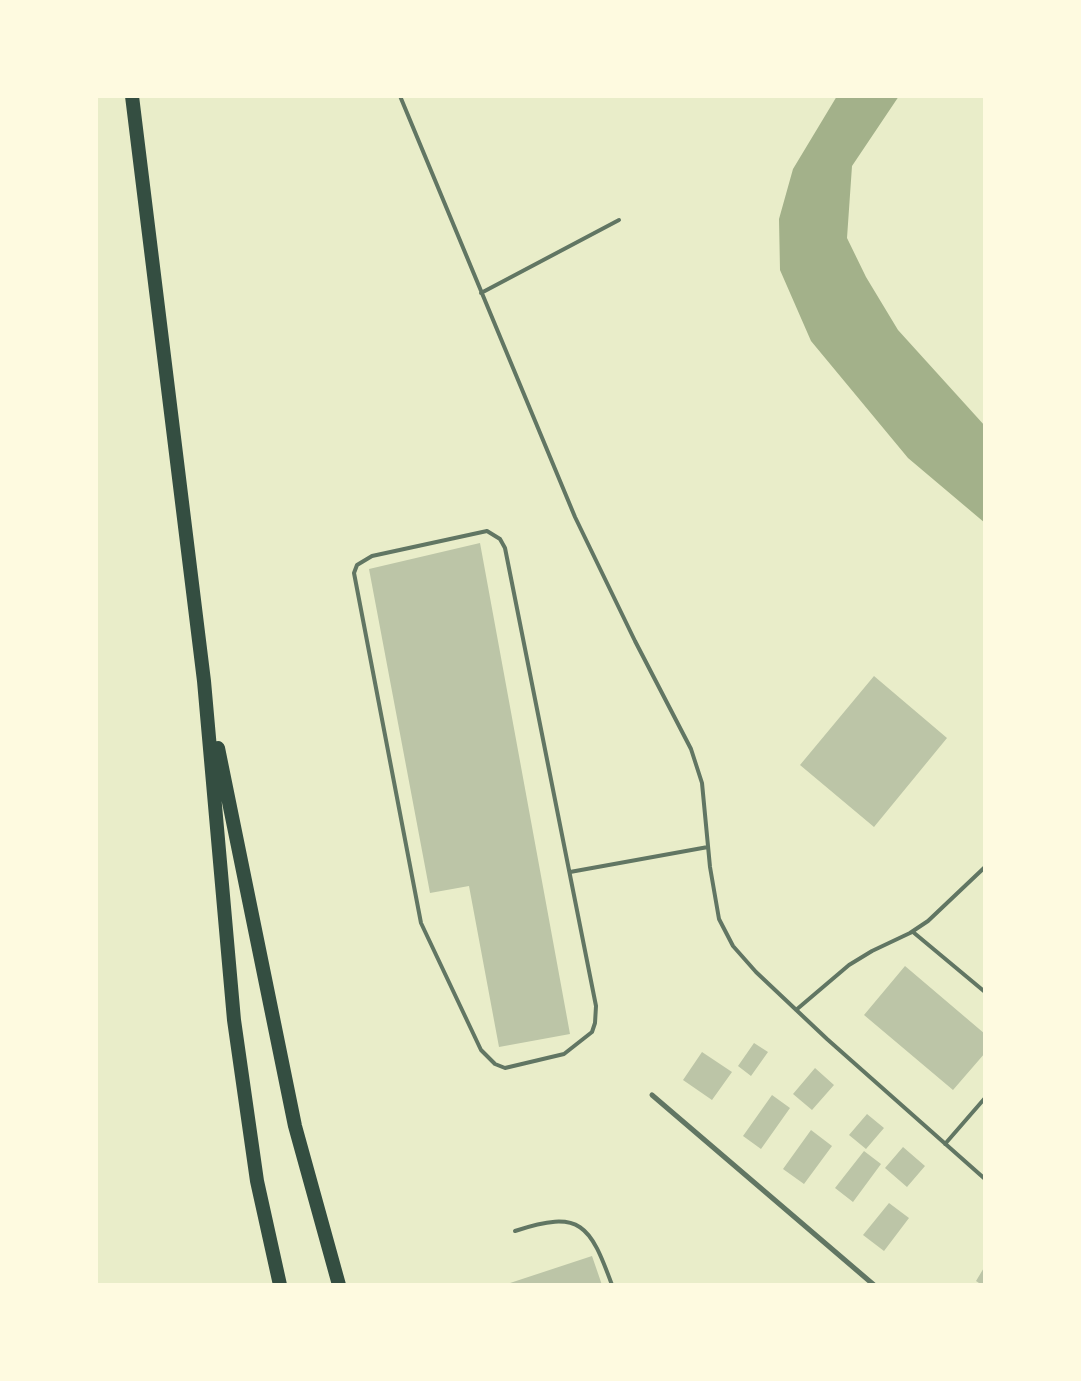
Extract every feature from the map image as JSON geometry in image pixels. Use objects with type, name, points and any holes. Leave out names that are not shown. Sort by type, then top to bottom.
[{"type":"highway","points":[[132,96],[204,681],[235,1029],[257,1181],[280,1285]]},
{"type":"highway","points":[[204,681],[295,1126],[340,1285]]},
{"type":"street","points":[[652,1095],[874,1285]]},
{"type":"lane","points":[[400,96],[575,516],[635,641],[691,749],[702,783],[708,847],[719,919],[733,946],[756,972],[796,1010],[985,1179]]},
{"type":"lane","points":[[481,293],[618,220]]},
{"type":"lane","points":[[487,531],[500,539],[506,548],[570,872],[596,1006],[595,1023],[592,1032],[564,1054],[506,1068],[495,1064],[481,1050],[421,922],[354,573],[357,565],[364,560],[372,556],[487,531]]},
{"type":"lane","points":[[570,872],[708,847]]},
{"type":"lane","points":[[796,1010],[849,965],[913,932],[928,921],[985,867]]},
{"type":"lane","points":[[913,932],[985,992]]},
{"type":"lane","points":[[944,1144],[985,1098]]},
{"type":"lane","points":[[515,1231],[544,1221],[556,1220],[569,1222],[578,1227],[595,1242],[612,1285]]},
{"type":"shaded area","points":[[837,96],[899,96],[852,166],[847,238],[866,277],[898,330],[985,426],[985,523],[908,458],[811,341],[780,270],[779,219],[793,169]]},
{"type":"building","points":[[480,543],[570,1034],[499,1047],[469,886],[430,893],[369,569]]},
{"type":"building","points":[[874,676],[947,738],[874,827],[800,765]]},
{"type":"building","points":[[905,966],[985,1034],[985,1053],[953,1090],[864,1015]]},
{"type":"building","points":[[754,1043],[768,1052],[751,1076],[738,1066]]},
{"type":"building","points":[[702,1052],[732,1072],[712,1100],[683,1080]]},
{"type":"building","points":[[815,1068],[834,1085],[812,1110],[793,1094]]},
{"type":"building","points":[[772,1095],[790,1108],[761,1149],[743,1136]]},
{"type":"building","points":[[867,1114],[884,1128],[866,1149],[849,1135]]},
{"type":"building","points":[[811,1130],[832,1146],[804,1184],[783,1169]]},
{"type":"building","points":[[903,1147],[925,1166],[907,1187],[885,1168]]},
{"type":"building","points":[[864,1151],[881,1164],[853,1202],[835,1188]]},
{"type":"building","points":[[889,1203],[909,1218],[884,1251],[863,1235]]},
{"type":"building","points":[[592,1256],[602,1285],[507,1285],[507,1284]]},
{"type":"building","points":[[985,1266],[985,1285],[982,1285],[976,1281]]}]
